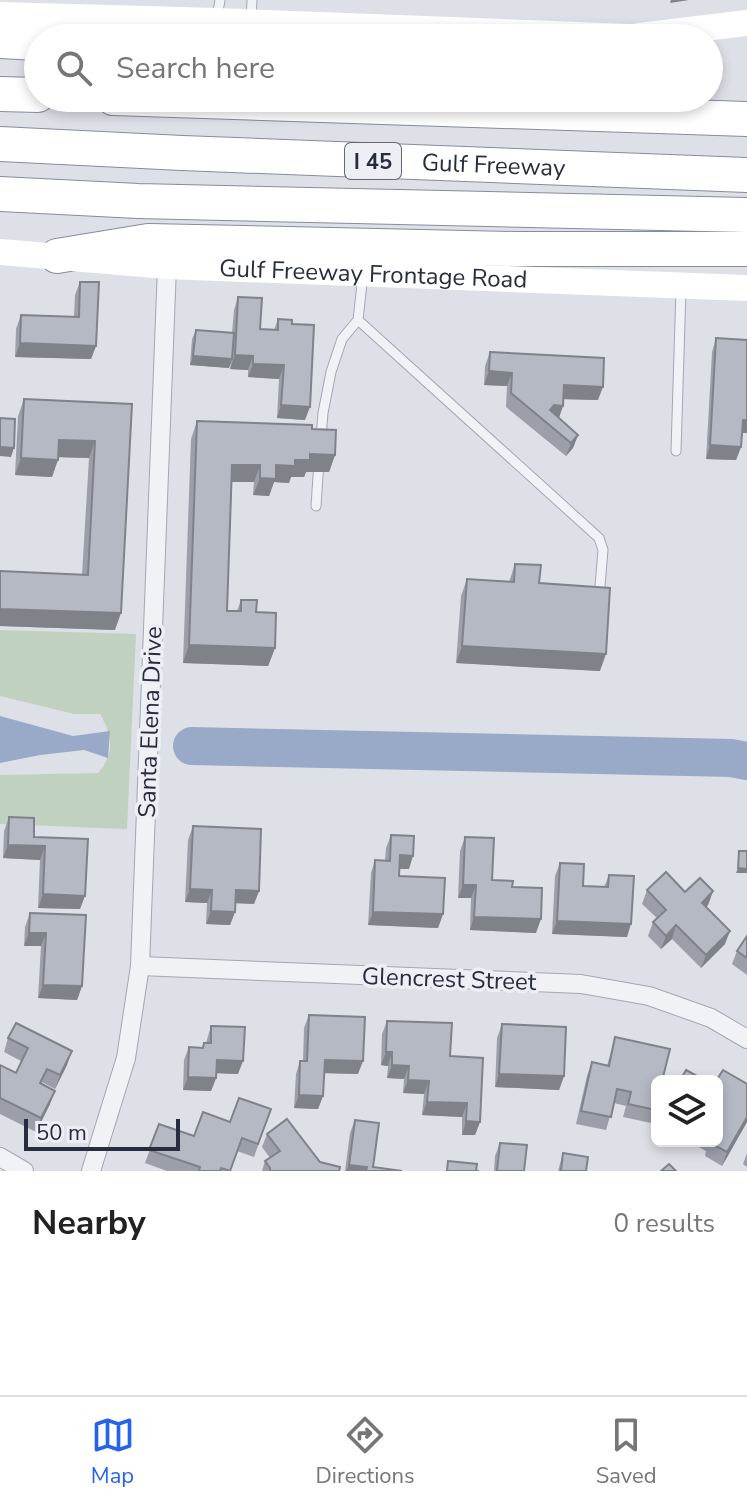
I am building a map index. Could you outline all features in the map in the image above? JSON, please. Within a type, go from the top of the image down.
[{"type":"highway","points":[[0,41],[24,42]]},
{"type":"highway","points":[[0,94],[24,95]]},
{"type":"highway","points":[[723,95],[747,96]]},
{"type":"highway","name":"I 45","points":[[536,112],[747,119]]},
{"type":"highway","name":"Gulf Freeway","points":[[0,144],[747,175]]},
{"type":"highway","name":"Gulf Freeway","points":[[0,194],[138,201],[747,215]]},
{"type":"highway","points":[[57,256],[148,241],[514,249],[747,249]]},
{"type":"main road","points":[[0,15],[218,10],[439,24]]},
{"type":"main road","points":[[723,26],[747,23]]},
{"type":"main road","points":[[723,40],[747,41]]},
{"type":"main road","name":"Gulf Freeway Frontage Road","points":[[0,252],[167,266],[747,288]]},
{"type":"street","name":"Santa Elena Drive","points":[[91,1171],[126,1058],[140,966],[167,266]]},
{"type":"street","name":"Glencrest Street","points":[[140,966],[581,984],[649,996],[711,1018],[747,1039]]},
{"type":"street","points":[[0,1157],[24,1171]]},
{"type":"lane","points":[[316,506],[323,413],[331,372],[342,339],[358,320],[363,275]]},
{"type":"lane","points":[[676,451],[681,286]]},
{"type":"lane","points":[[358,320],[599,538],[603,550],[600,586]]},
{"type":"green space","points":[[0,630],[136,634],[127,829],[0,824],[0,775],[98,773],[108,758],[110,744],[100,714],[74,714],[0,696]]},
{"type":"water","points":[[0,716],[73,736],[110,731],[108,758],[84,750],[0,763]]},
{"type":"building","points":[[80,282],[99,282],[96,346],[20,343],[21,315],[79,317]]},
{"type":"building","points":[[238,297],[262,298],[260,329],[278,330],[278,319],[292,320],[292,324],[314,325],[310,407],[281,405],[284,365],[253,364],[253,356],[235,355]]},
{"type":"building","points":[[196,330],[234,333],[232,359],[193,356]]},
{"type":"building","points":[[716,338],[747,340],[747,420],[743,420],[741,447],[710,445]]},
{"type":"building","points":[[490,352],[604,358],[603,387],[564,385],[563,406],[554,405],[550,410],[578,435],[571,443],[511,393],[512,373],[489,371]]},
{"type":"building","points":[[24,399],[132,404],[121,613],[0,609],[0,571],[88,575],[95,441],[59,440],[58,460],[21,458]]},
{"type":"building","points":[[0,418],[15,419],[14,448],[0,447]]},
{"type":"building","points":[[197,421],[312,425],[312,429],[336,430],[335,455],[310,454],[310,460],[295,460],[295,466],[276,465],[276,479],[260,478],[260,465],[232,465],[227,611],[241,611],[241,600],[257,600],[256,612],[276,613],[275,648],[189,645]]},
{"type":"building","points":[[515,564],[541,565],[539,583],[610,588],[606,654],[462,646],[467,579],[514,582]]},
{"type":"building","points":[[9,817],[34,818],[34,837],[88,839],[85,896],[43,894],[45,846],[8,845]]},
{"type":"building","points":[[193,826],[261,829],[259,891],[236,890],[235,912],[211,911],[212,890],[190,889]]},
{"type":"building","points":[[391,835],[414,836],[413,856],[400,855],[399,876],[445,878],[443,914],[373,912],[375,860],[390,861]]},
{"type":"building","points":[[465,837],[494,838],[492,880],[513,881],[512,887],[542,888],[541,919],[474,917],[476,885],[463,885]]},
{"type":"building","points":[[739,851],[747,851],[747,869],[738,868]]},
{"type":"building","points":[[560,863],[584,864],[583,886],[608,887],[609,875],[634,876],[631,924],[557,921]]},
{"type":"building","points":[[666,872],[685,892],[700,878],[713,891],[702,903],[730,931],[706,955],[676,925],[666,936],[653,922],[666,910],[647,890]]},
{"type":"building","points":[[30,913],[86,915],[82,986],[43,985],[46,933],[29,933]]},
{"type":"building","points":[[747,936],[747,958],[737,951]]},
{"type":"building","points":[[309,1015],[365,1017],[363,1061],[325,1060],[323,1096],[299,1095],[300,1061],[307,1061]]},
{"type":"building","points":[[387,1021],[452,1023],[450,1056],[483,1058],[480,1122],[466,1121],[467,1103],[427,1102],[429,1081],[408,1080],[409,1066],[392,1065],[392,1052],[386,1052]]},
{"type":"building","points":[[16,1023],[72,1051],[60,1075],[47,1069],[40,1083],[55,1091],[41,1118],[0,1098],[0,1065],[16,1073],[28,1048],[8,1038]]},
{"type":"building","points":[[502,1024],[566,1027],[564,1076],[499,1074]]},
{"type":"building","points":[[211,1026],[245,1027],[243,1061],[217,1060],[216,1078],[188,1077],[189,1047],[203,1048],[204,1043],[211,1043]]},
{"type":"building","points":[[615,1037],[670,1049],[664,1075],[651,1075],[651,1109],[628,1104],[631,1092],[617,1089],[611,1117],[581,1111],[592,1062],[609,1066]]},
{"type":"building","points":[[723,1070],[747,1084],[747,1117],[727,1152],[718,1147],[723,1147],[723,1075],[720,1075]]},
{"type":"building","points":[[239,1098],[271,1109],[258,1144],[242,1138],[230,1171],[221,1168],[220,1171],[199,1171],[200,1167],[149,1150],[159,1124],[194,1136],[203,1112],[230,1122]]},
{"type":"building","points":[[287,1119],[320,1162],[340,1167],[339,1171],[270,1171],[265,1161],[280,1151],[267,1134]]},
{"type":"building","points":[[355,1120],[379,1123],[373,1167],[402,1171],[366,1171],[367,1167],[349,1165]]},
{"type":"building","points":[[500,1143],[527,1145],[524,1171],[497,1171]]},
{"type":"building","points":[[563,1153],[588,1157],[586,1171],[561,1171]]},
{"type":"building","points":[[448,1161],[477,1164],[476,1171],[447,1171]]},
{"type":"building","points":[[669,1164],[676,1171],[661,1171]]},
{"type":"waterway","points":[[192,746],[731,758],[747,761]]}]
